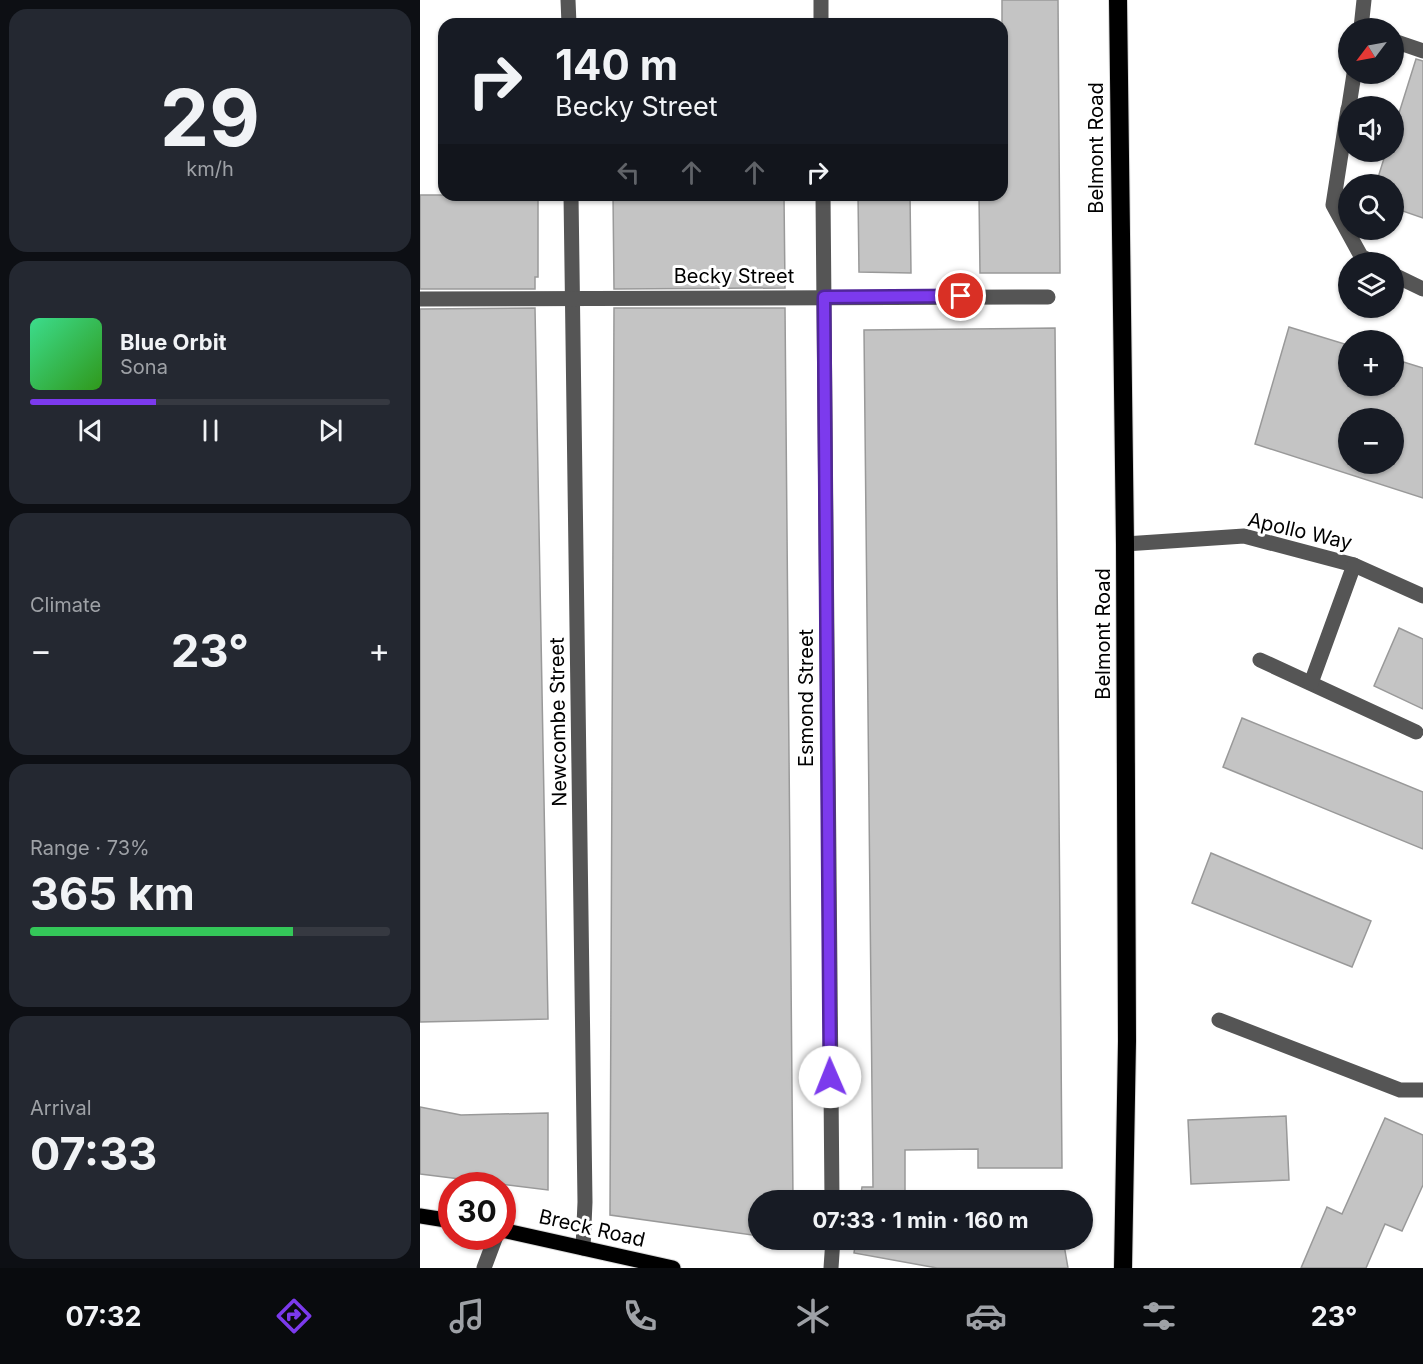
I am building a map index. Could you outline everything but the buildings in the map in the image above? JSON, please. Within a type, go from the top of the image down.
[{"type":"highway","name":"Belmont Road","points":[[1118,0],[1125,544],[1127,1041],[1123,1268]]},
{"type":"main road","points":[[420,1216],[438,1219]]},
{"type":"main road","name":"Breck Road","points":[[516,1233],[673,1268]]},
{"type":"street","points":[[568,0],[569,18]]},
{"type":"street","points":[[821,0],[822,18]]},
{"type":"street","points":[[1362,18],[1364,0]]},
{"type":"street","points":[[1404,44],[1423,51]]},
{"type":"street","points":[[1340,162],[1333,206],[1359,252]]},
{"type":"street","name":"Newcombe Street","points":[[571,201],[585,1179],[584,1248]]},
{"type":"street","name":"Esmond Street","points":[[823,201],[832,1190]]},
{"type":"street","points":[[1404,280],[1423,289]]},
{"type":"street","name":"Becky Street","points":[[420,299],[1048,297]]},
{"type":"street","name":"Apollo Way","points":[[1125,544],[1244,536],[1354,565],[1423,596]]},
{"type":"street","points":[[1311,683],[1354,565]]},
{"type":"street","points":[[1260,660],[1416,732]]},
{"type":"street","points":[[1219,1020],[1400,1090],[1423,1090]]},
{"type":"street","points":[[484,1268],[491,1250]]},
{"type":"street","points":[[831,1268],[832,1250]]},
{"type":"route","points":[[830,1077],[824,297],[961,296]]}]
